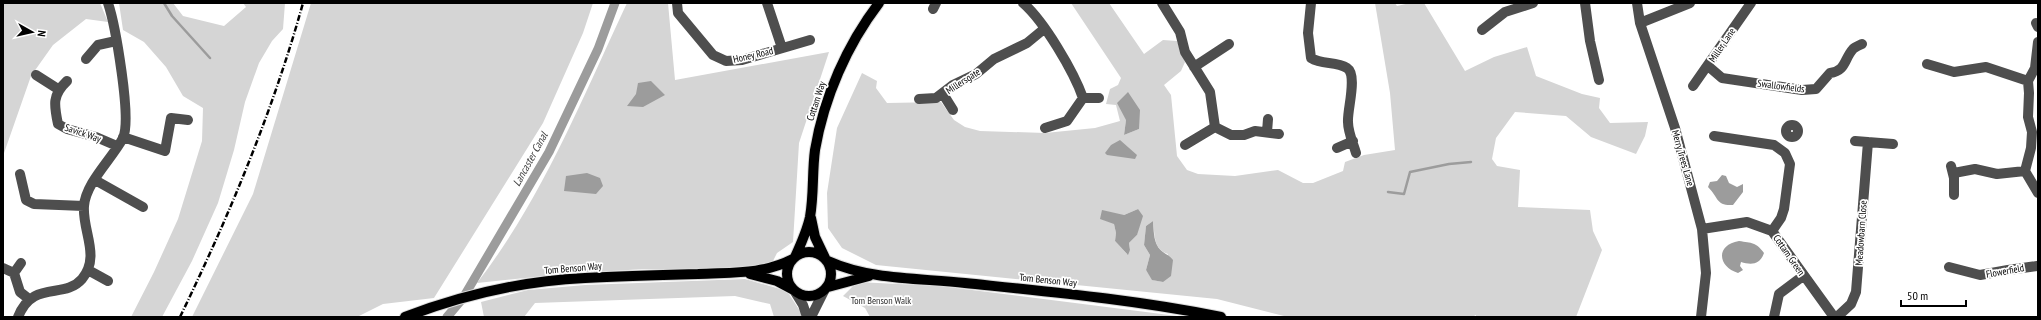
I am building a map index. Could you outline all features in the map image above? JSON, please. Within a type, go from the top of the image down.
[{"type":"main road","name":"Cottam Way","points":[[794,258],[804,237],[810,216],[815,149],[827,102],[845,58],[876,4]]},
{"type":"main road","name":"Cottam Way","points":[[810,216],[815,237],[826,259]]},
{"type":"main road","points":[[807,252],[819,254],[826,259],[832,274],[826,289],[813,296],[801,295],[794,290],[787,277],[789,264],[794,258],[807,252]]},
{"type":"main road","name":"Tom Benson Way","points":[[405,317],[482,292],[551,281],[583,278],[748,273],[771,268],[794,258]]},
{"type":"main road","name":"Tom Benson Way","points":[[826,259],[871,275],[939,280],[1117,300],[1221,317]]},
{"type":"main road","name":"Tom Benson Way","points":[[748,273],[777,281],[794,290]]},
{"type":"main road","name":"Tom Benson Way","points":[[826,289],[871,275]]},
{"type":"street","points":[[18,317],[22,306],[29,299],[45,291],[68,287],[81,280],[88,270],[91,254],[84,206],[87,192],[123,137],[126,124],[126,107],[116,41],[108,3]]},
{"type":"street","name":"Honey Road","points":[[677,3],[678,13],[713,55],[726,61],[742,60],[810,40]]},
{"type":"street","points":[[767,3],[782,48]]},
{"type":"street","points":[[1023,3],[1044,29],[1069,68],[1082,98]]},
{"type":"street","points":[[1162,3],[1180,32],[1185,52],[1210,92],[1215,127]]},
{"type":"street","points":[[1312,3],[1308,33],[1311,58],[1318,62],[1343,66],[1349,69],[1352,78],[1348,124],[1356,153]]},
{"type":"street","points":[[1482,30],[1505,12],[1533,3]]},
{"type":"street","points":[[1585,3],[1590,41],[1599,80]]},
{"type":"street","name":"Merry Trees Lane","points":[[1637,3],[1640,23],[1675,128],[1702,229],[1706,273],[1701,317]]},
{"type":"street","points":[[1640,23],[1690,3]]},
{"type":"street","name":"Miller Lane","points":[[1693,86],[1751,3]]},
{"type":"street","name":"Millersgate","points":[[919,99],[936,98],[953,85],[976,74],[994,59],[1028,43],[1044,29]]},
{"type":"street","points":[[86,59],[98,45],[116,41]]},
{"type":"street","points":[[2038,42],[2035,68],[2028,80],[2030,94],[2028,117],[2032,132],[2031,148],[2025,171],[2038,193]]},
{"type":"street","points":[[1194,67],[1229,44]]},
{"type":"street","name":"Swallowfields","points":[[1708,66],[1722,78],[1802,90],[1816,89],[1830,73],[1837,72],[1843,68],[1854,49],[1862,44]]},
{"type":"street","points":[[1927,64],[1954,72],[1986,67],[2028,80]]},
{"type":"street","points":[[36,75],[58,90],[67,81]]},
{"type":"street","name":"Savick Way","points":[[58,90],[54,106],[58,124],[67,129],[96,137],[117,146]]},
{"type":"street","points":[[943,94],[953,110]]},
{"type":"street","points":[[1082,98],[1099,98]]},
{"type":"street","points":[[1045,128],[1067,121],[1082,98]]},
{"type":"street","points":[[123,137],[165,151],[171,118],[188,120]]},
{"type":"street","points":[[1267,132],[1268,119]]},
{"type":"street","points":[[1215,127],[1231,135],[1244,135],[1255,131],[1279,134]]},
{"type":"street","points":[[1185,145],[1215,127]]},
{"type":"street","points":[[1779,147],[1788,135]]},
{"type":"street","points":[[1714,136],[1779,147],[1785,153],[1790,164],[1784,209],[1781,218],[1772,231]]},
{"type":"street","points":[[1855,140],[1893,144]]},
{"type":"street","points":[[1337,148],[1353,141]]},
{"type":"street","name":"Meadowbarn Close","points":[[1838,317],[1851,304],[1856,292],[1868,142]]},
{"type":"street","points":[[1954,195],[1952,170],[1975,169],[1997,174],[2025,171]]},
{"type":"street","points":[[20,174],[26,200],[34,204],[84,206]]},
{"type":"street","points":[[95,180],[143,207]]},
{"type":"street","name":"Cottam Green","points":[[1702,229],[1747,222],[1772,231],[1834,317]]},
{"type":"street","points":[[14,273],[20,263]]},
{"type":"street","name":"Flowerfield","points":[[1949,267],[1980,275],[2038,266]]},
{"type":"street","points":[[3,268],[14,273],[20,292],[29,299]]},
{"type":"street","points":[[88,270],[108,281]]},
{"type":"street","points":[[1774,317],[1779,294],[1803,276]]},
{"type":"street","points":[[811,317],[826,289]]},
{"type":"street","points":[[794,290],[803,305],[806,317]]},
{"type":"green space","points":[[3,3],[100,3],[108,22],[86,19],[53,45],[31,76],[3,156]]},
{"type":"green space","points":[[119,3],[173,3],[183,16],[224,26],[246,7],[243,3],[285,3],[283,29],[272,41],[259,63],[245,102],[234,150],[218,203],[192,261],[162,317],[131,317],[154,272],[178,219],[202,141],[203,108],[183,96],[166,67],[144,42],[123,30]]},
{"type":"green space","points":[[311,3],[593,3],[583,33],[543,123],[434,298],[383,304],[357,317],[192,317],[253,194]]},
{"type":"green space","points":[[627,3],[668,3],[675,80],[829,52],[799,143],[793,242],[777,253],[769,269],[644,269],[564,274],[477,283],[522,217],[560,148]]},
{"type":"green space","points":[[1071,3],[1109,3],[1144,54],[1163,40],[1177,41],[1185,62],[1181,71],[1164,85],[1171,95],[1177,156],[1187,170],[1198,174],[1235,176],[1278,170],[1303,183],[1313,183],[1343,171],[1345,162],[1364,155],[1395,150],[1390,93],[1375,3],[1395,3],[1397,6],[1410,3],[1424,3],[1465,71],[1494,57],[1527,47],[1536,76],[1582,94],[1600,98],[1599,108],[1610,123],[1648,122],[1645,136],[1636,154],[1591,137],[1566,116],[1515,112],[1496,138],[1492,159],[1497,166],[1520,170],[1518,207],[1590,210],[1593,231],[1602,250],[1576,317],[1476,317],[1476,315],[1472,317],[1288,317],[1217,299],[876,265],[842,248],[828,228],[827,193],[837,128],[862,73],[877,81],[876,88],[887,103],[941,102],[954,120],[965,127],[980,131],[1045,133],[1095,128],[1120,121],[1116,105],[1106,104],[1110,89],[1118,85],[1121,78]],"holes":[[[1126,120],[1139,129],[1124,135]],[[1138,209],[1137,235],[1129,243],[1130,250],[1127,254],[1115,241],[1116,233],[1114,224],[1124,215]],[[1153,221],[1157,245],[1163,252],[1168,254],[1163,282],[1153,280],[1146,270],[1150,255],[1144,245],[1146,226]]]},
{"type":"green space","points":[[745,279],[787,291],[804,317],[774,317],[770,304],[735,296],[535,303],[524,317],[484,317],[481,302],[528,290],[585,285]]},
{"type":"green space","name":"Tom Benson Walk","points":[[857,282],[940,286],[1185,317],[870,317],[865,308],[843,296]]},
{"type":"shaded area","points":[[651,81],[665,95],[643,107],[627,106],[636,94],[638,83]]},
{"type":"shaded area","points":[[1128,92],[1140,110],[1139,129],[1124,135],[1126,120],[1117,103]]},
{"type":"shaded area","points":[[1120,140],[1137,155],[1135,159],[1107,155],[1105,153],[1111,145]]},
{"type":"shaded area","points":[[587,173],[600,178],[603,186],[596,194],[564,191],[566,176]]},
{"type":"shaded area","points":[[1722,175],[1726,176],[1729,183],[1737,187],[1743,184],[1743,192],[1733,205],[1721,203],[1708,187],[1710,182],[1717,181]]},
{"type":"shaded area","points":[[1138,209],[1143,216],[1137,235],[1129,243],[1130,250],[1128,255],[1115,241],[1116,233],[1114,224],[1100,219],[1102,210],[1124,215]]},
{"type":"shaded area","points":[[1153,221],[1157,246],[1173,260],[1171,276],[1163,282],[1152,280],[1146,270],[1150,255],[1144,245],[1146,226]]},
{"type":"shaded area","points":[[1739,241],[1753,244],[1759,247],[1764,253],[1758,262],[1748,264],[1741,262],[1740,266],[1743,270],[1738,273],[1726,266],[1722,256],[1726,247],[1731,243]]},
{"type":"waterway","points":[[164,3],[172,16],[210,58]]},
{"type":"waterway","name":"Lancaster Canal","points":[[447,317],[463,298],[549,152],[598,49],[615,3]]},
{"type":"waterway","points":[[1388,192],[1404,194],[1410,172],[1449,164],[1471,162]]},
{"type":"railway","points":[[180,317],[216,241],[249,163],[278,83],[303,3]]}]
